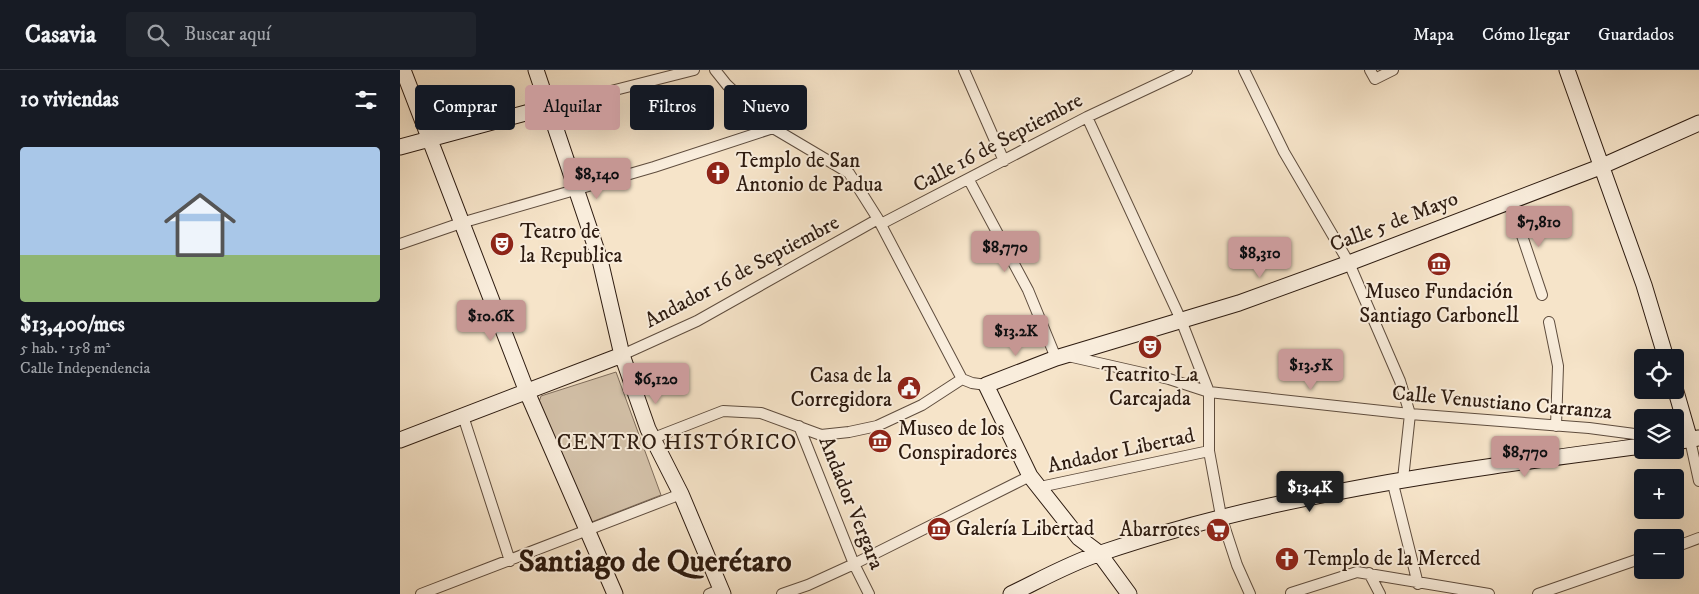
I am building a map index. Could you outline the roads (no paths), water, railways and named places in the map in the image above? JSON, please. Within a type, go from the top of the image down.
[{"type":"street","points":[[403,70],[527,392],[615,594]]},
{"type":"street","points":[[536,70],[541,85]]},
{"type":"street","points":[[620,89],[694,70]]},
{"type":"street","points":[[715,70],[727,85]]},
{"type":"street","points":[[964,70],[1004,161]]},
{"type":"street","name":"Calle 16 de Septiembre","points":[[880,222],[969,180],[1088,117],[1187,70]]},
{"type":"street","points":[[1244,70],[1284,152],[1349,263],[1400,381],[1410,414],[1398,480],[1418,584]]},
{"type":"street","points":[[1370,70],[1375,79],[1393,70]]},
{"type":"street","points":[[1567,70],[1600,167],[1644,285],[1663,349]]},
{"type":"street","points":[[400,147],[525,113]]},
{"type":"street","points":[[1088,117],[1180,320],[1209,392],[1209,451],[1221,516],[1236,565],[1250,594]]},
{"type":"street","name":"Calle 5 de Mayo","points":[[986,385],[1061,357],[1239,303],[1349,263],[1600,167],[1699,123]]},
{"type":"street","points":[[556,130],[578,189],[600,260],[622,355],[652,439],[681,494],[717,592]]},
{"type":"street","points":[[400,244],[461,223],[654,167],[767,130]]},
{"type":"street","points":[[776,130],[849,173],[880,222],[962,379],[986,385],[1035,481],[1079,538],[1099,554],[1129,594]]},
{"type":"street","points":[[969,180],[1028,290],[1061,357]]},
{"type":"street","points":[[1510,200],[1542,294]]},
{"type":"street","name":"Andador 16 de Septiembre","points":[[622,355],[697,322],[880,222]]},
{"type":"street","points":[[1548,322],[1558,366],[1556,426]]},
{"type":"street","points":[[400,440],[622,355]]},
{"type":"street","name":"Calle Venustiano Carranza","points":[[1061,357],[1168,378],[1209,392],[1410,414],[1634,433]]},
{"type":"street","points":[[804,438],[877,426],[922,405],[962,379]]},
{"type":"street","points":[[1677,399],[1685,440],[1699,481]]},
{"type":"street","points":[[652,439],[723,411],[760,413],[821,435]]},
{"type":"street","points":[[463,416],[510,561]]},
{"type":"street","name":"Andador Vergara","points":[[799,426],[854,564],[869,594]]},
{"type":"street","points":[[1011,594],[1099,554],[1221,516],[1398,480],[1634,447]]},
{"type":"street","name":"Andador Libertad","points":[[782,594],[854,564],[1035,481],[1209,451]]},
{"type":"street","points":[[422,594],[681,494]]},
{"type":"street","points":[[1684,543],[1699,538]]},
{"type":"street","points":[[1538,594],[1556,592],[1634,561]]},
{"type":"street","points":[[1289,594],[1357,572],[1370,573],[1418,584],[1489,594]]},
{"type":"street","points":[[1370,573],[1380,594]]},
{"type":"place","name":"Templo de San Antonio de Padua","points":[[718,173]]},
{"type":"place","name":"Teatro de la Republica","points":[[502,244]]},
{"type":"place","name":"Museo Fundación Santiago Carbonell","points":[[1439,264]]},
{"type":"place","name":"Teatrito La Carcajada","points":[[1150,347]]},
{"type":"place","name":"Casa de la Corregidora","points":[[909,388]]},
{"type":"place","name":"Museo de los Conspiradores","points":[[880,441]]},
{"type":"place","name":"Galería Libertad","points":[[939,529]]},
{"type":"place","name":"Abarrotes","points":[[1218,530]]},
{"type":"place","name":"Templo de la Merced","points":[[1287,559]]},
{"type":"district","name":"CENTRO HISTÓRICO","points":[[677,442]]},
{"type":"district","name":"Santiago de Querétaro","points":[[655,562]]}]
